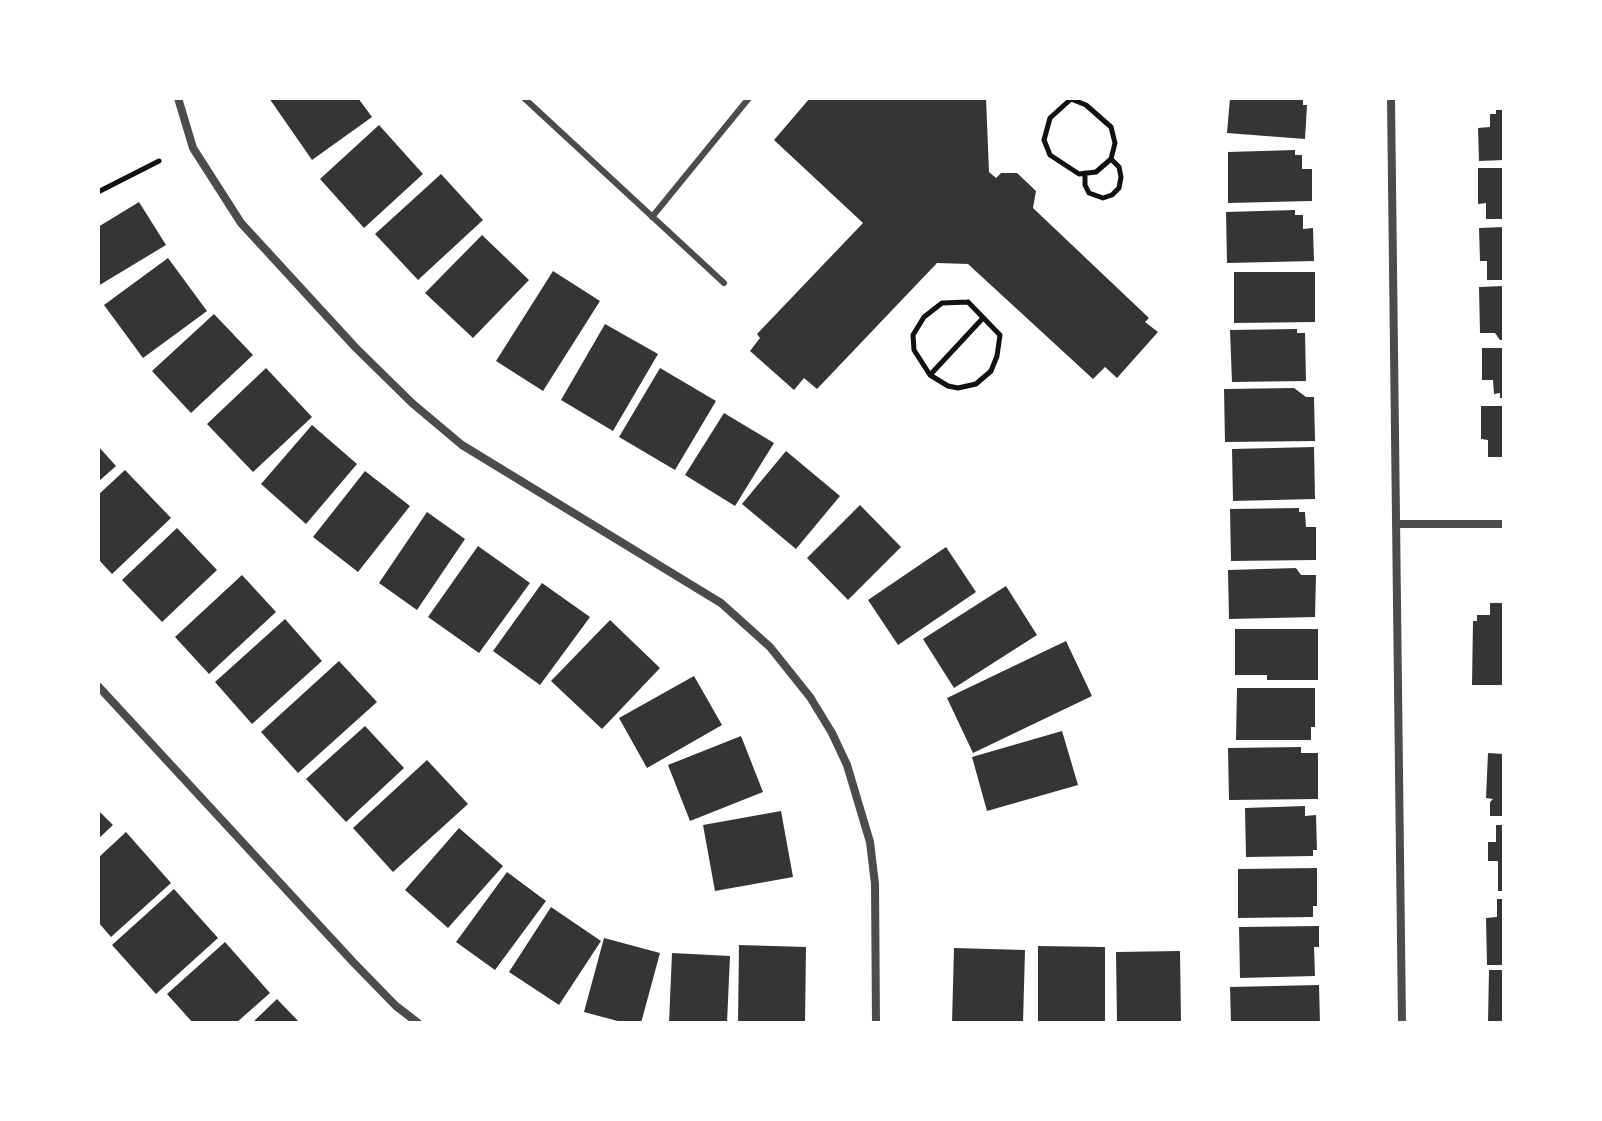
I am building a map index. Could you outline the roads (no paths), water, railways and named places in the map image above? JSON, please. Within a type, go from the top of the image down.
[{"type":"street","points":[[178,98],[193,148],[248,232],[412,403],[462,445],[721,603],[770,647],[810,697],[847,765],[870,842],[875,884],[876,1023]]},
{"type":"street","points":[[1391,98],[1402,1023]]},
{"type":"street","points":[[1398,524],[1504,524]]},
{"type":"street","points":[[98,686],[354,963],[396,1006],[418,1023]]},
{"type":"lane","points":[[524,98],[724,283]]},
{"type":"lane","points":[[652,217],[749,98]]}]
